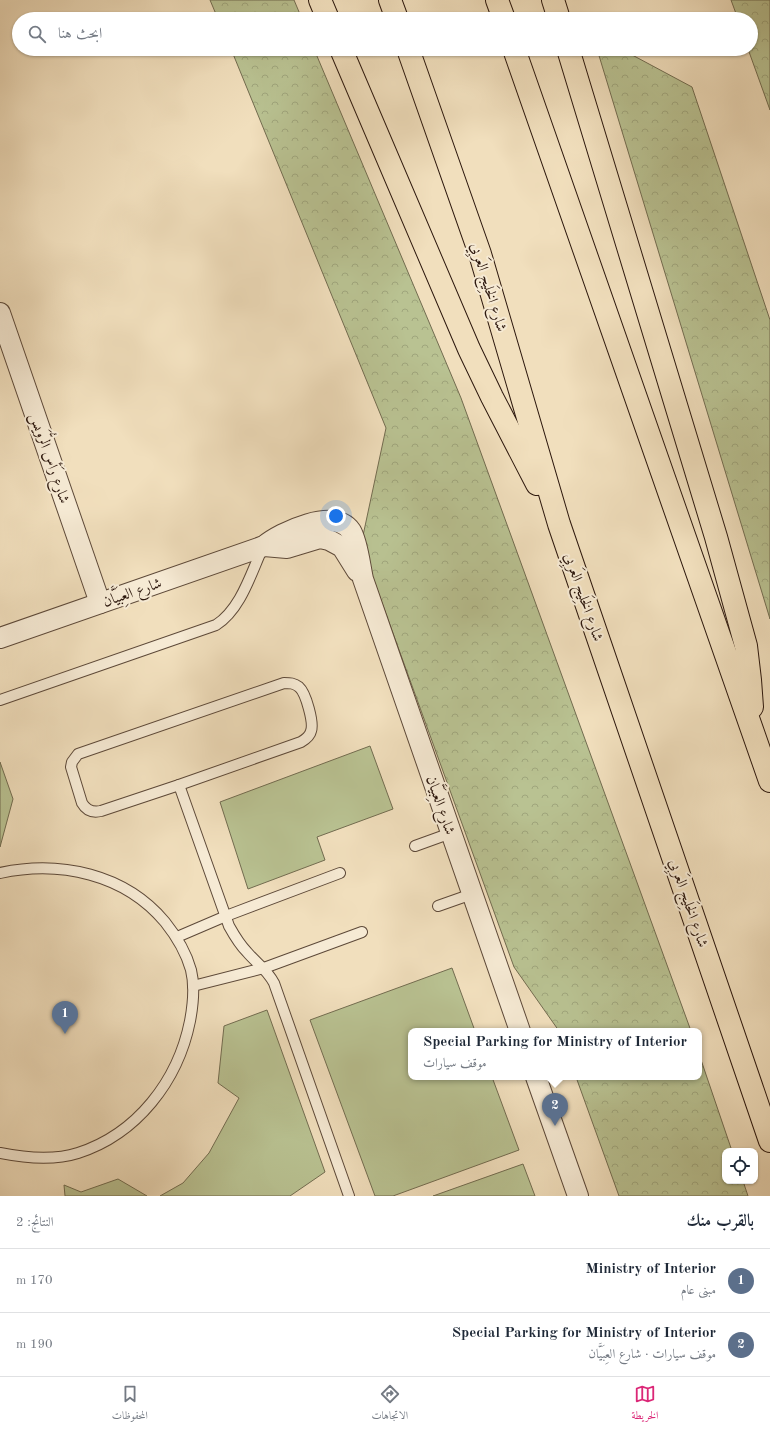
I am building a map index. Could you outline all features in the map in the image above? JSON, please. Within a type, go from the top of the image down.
[{"type":"highway","points":[[320,0],[325,12]]},
{"type":"highway","points":[[390,0],[394,12]]},
{"type":"highway","points":[[497,0],[501,12]]},
{"type":"highway","points":[[553,0],[557,12]]},
{"type":"highway","points":[[344,56],[469,349],[495,404],[559,524]]},
{"type":"highway","name":"شارع الخَلِيج العَربِي","points":[[410,56],[480,254],[559,524],[770,1141]]},
{"type":"highway","points":[[516,56],[770,781]]},
{"type":"highway","points":[[570,56],[716,537],[738,616],[746,646],[754,734]]},
{"type":"street","name":"شارع رَأس الرُّوَيس","points":[[0,313],[100,603]]},
{"type":"street","name":"شارع العِبَيَّان","points":[[0,638],[264,546],[287,548],[320,538],[329,540],[342,548],[363,580],[519,1028]]},
{"type":"street","points":[[537,1080],[578,1196]]},
{"type":"lane","points":[[0,700],[216,626],[236,607],[264,546]]},
{"type":"lane","points":[[284,683],[292,683],[298,686],[303,692],[312,722],[312,730],[308,738],[301,742],[179,785],[101,811],[92,812],[84,807],[82,803],[72,772],[72,762],[78,754],[82,752],[284,683]]},
{"type":"lane","points":[[179,785],[234,935],[239,944],[264,968],[274,983],[349,1196]]},
{"type":"lane","points":[[415,846],[451,833]]},
{"type":"lane","points":[[0,873],[17,869],[66,869],[92,874],[116,884],[139,897],[159,915],[178,937],[191,970],[193,986],[191,1011],[186,1039],[176,1064],[163,1088],[146,1110],[125,1128],[102,1142],[77,1153],[51,1158],[24,1158],[0,1153]]},
{"type":"lane","points":[[178,937],[226,916],[340,873]]},
{"type":"lane","points":[[438,906],[472,894]]},
{"type":"lane","points":[[193,986],[264,968],[362,932]]},
{"type":"green space","points":[[210,0],[294,0],[299,12],[215,12]]},
{"type":"green space","points":[[731,0],[770,0],[770,110],[751,56],[758,56],[758,12],[735,12]]},
{"type":"green space","points":[[234,56],[317,56],[461,398],[690,1028],[557,1028],[514,967],[361,545],[386,428]]},
{"type":"green space","points":[[599,56],[634,56],[692,87],[770,320],[770,619]]},
{"type":"green space","points":[[370,746],[393,809],[317,837],[325,860],[248,889],[220,802]]},
{"type":"green space","points":[[0,762],[13,799],[0,847]]},
{"type":"green space","points":[[452,968],[474,1028],[408,1028],[408,1080],[493,1080],[519,1150],[393,1196],[375,1196],[310,1020]]},
{"type":"green space","points":[[267,1010],[325,1172],[290,1196],[160,1196],[183,1183],[209,1153],[239,1098],[218,1083],[224,1026]]},
{"type":"green space","points":[[702,1063],[731,1148],[722,1148],[722,1184],[744,1184],[748,1196],[619,1196],[577,1080],[702,1080]]},
{"type":"green space","points":[[523,1164],[535,1196],[433,1196]]},
{"type":"green space","points":[[118,1179],[147,1196],[65,1196],[64,1185],[81,1192]]},
{"type":"place","name":"Ministry of Interior","points":[[65,1034]]},
{"type":"place","name":"Special Parking for Ministry of Interior","points":[[555,1126]]}]
